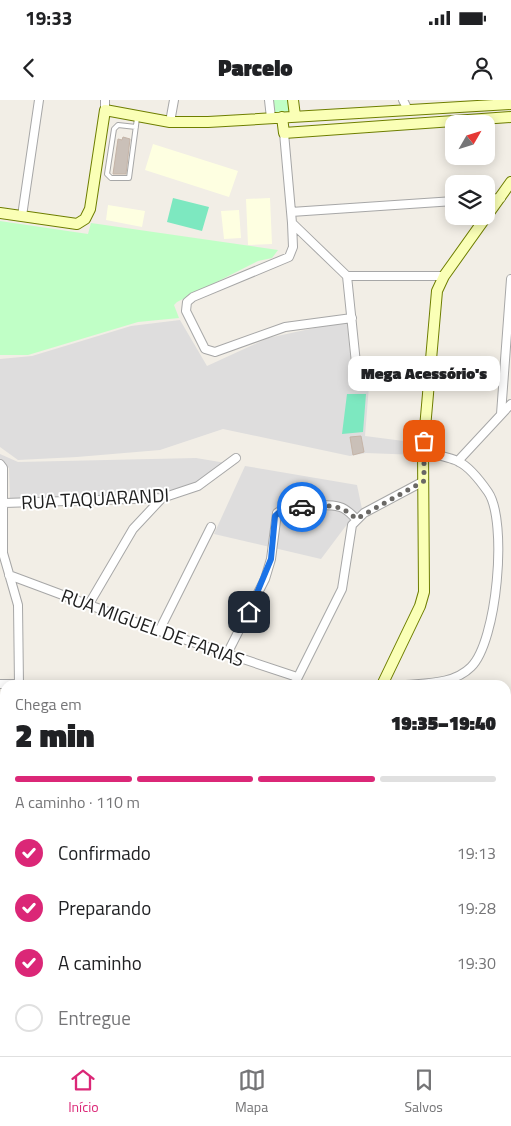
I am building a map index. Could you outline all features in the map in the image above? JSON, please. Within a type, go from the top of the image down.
[{"type":"street","points":[[22,216],[39,100]]},
{"type":"street","points":[[170,122],[174,100]]},
{"type":"street","points":[[270,100],[284,133],[293,247],[289,257],[193,297],[187,302],[186,311],[204,348],[215,352],[285,327],[352,318]]},
{"type":"street","points":[[293,100],[295,116]]},
{"type":"street","points":[[403,100],[408,110]]},
{"type":"street","points":[[0,213],[77,224],[83,222],[90,209],[105,105],[137,116],[170,122],[208,122],[504,103],[507,117],[284,133]]},
{"type":"street","points":[[384,680],[420,606],[424,592],[423,451],[434,304],[437,291],[444,276],[511,182]]},
{"type":"street","points":[[495,198],[501,198]]},
{"type":"street","points":[[291,212],[445,202]]},
{"type":"street","points":[[292,223],[347,276],[358,373]]},
{"type":"street","points":[[347,276],[444,276]]},
{"type":"street","points":[[501,414],[511,279]]},
{"type":"street","points":[[378,373],[429,370]]},
{"type":"street","points":[[458,461],[511,404]]},
{"type":"street","points":[[423,451],[458,461],[479,481],[494,505],[497,576],[490,627],[480,654],[471,667],[464,673],[444,680]]},
{"type":"street","name":"RUA TAQUARANDI","points":[[4,503],[162,498],[198,486],[236,458]]},
{"type":"street","points":[[1,466],[4,503],[3,553],[18,605],[19,680]]},
{"type":"street","points":[[354,522],[424,481]]},
{"type":"street","points":[[89,604],[133,530],[162,498]]},
{"type":"street","points":[[228,654],[265,579],[271,559],[277,512],[284,508],[337,506],[348,511],[354,522],[342,589],[331,616],[296,680]]},
{"type":"street","points":[[159,631],[212,527]]},
{"type":"street","name":"RUA MIGUEL DE FARIAS","points":[[8,575],[159,631],[298,677]]},
{"type":"lane","points":[[136,127],[118,125],[114,129],[107,174],[111,178],[129,178],[136,127],[137,116]]},
{"type":"shaded area","points":[[153,144],[238,171],[229,197],[145,170]]},
{"type":"shaded area","points":[[270,198],[272,244],[248,245],[246,199]]},
{"type":"shaded area","points":[[108,205],[145,211],[142,227],[106,220]]},
{"type":"shaded area","points":[[239,210],[241,238],[224,239],[221,211]]},
{"type":"shaded area","points":[[180,320],[207,366],[268,338],[333,324],[347,323],[353,382],[369,386],[365,436],[419,443],[418,455],[366,453],[350,456],[223,429],[160,450],[77,457],[18,460],[0,447],[0,359],[32,356],[131,326]]},
{"type":"shaded area","points":[[0,454],[18,462],[196,458],[226,463],[196,485],[168,493],[10,501],[9,468],[0,461]]},
{"type":"shaded area","points":[[245,466],[357,485],[362,509],[345,527],[321,559],[214,534]]},
{"type":"green space","points":[[271,100],[291,100],[292,113],[272,115]]},
{"type":"green space","points":[[173,198],[209,207],[202,231],[167,222]]},
{"type":"green space","points":[[0,221],[88,234],[91,223],[278,250],[272,258],[258,261],[177,302],[174,305],[179,318],[138,322],[28,355],[0,355]]},
{"type":"green space","points":[[347,394],[366,394],[363,432],[342,434]]},
{"type":"building","points":[[123,137],[130,139],[126,174],[113,174],[118,139],[122,140]]},
{"type":"building","points":[[361,436],[364,452],[353,455],[350,437]]},
{"type":"way so far","points":[[302,507],[337,506],[348,511],[356,519],[424,481],[424,441]]},
{"type":"place","name":"Mega Acessório's","points":[[424,441]]},
{"type":"route","points":[[249,612],[265,579],[271,559],[277,512],[284,508],[302,507]]}]
